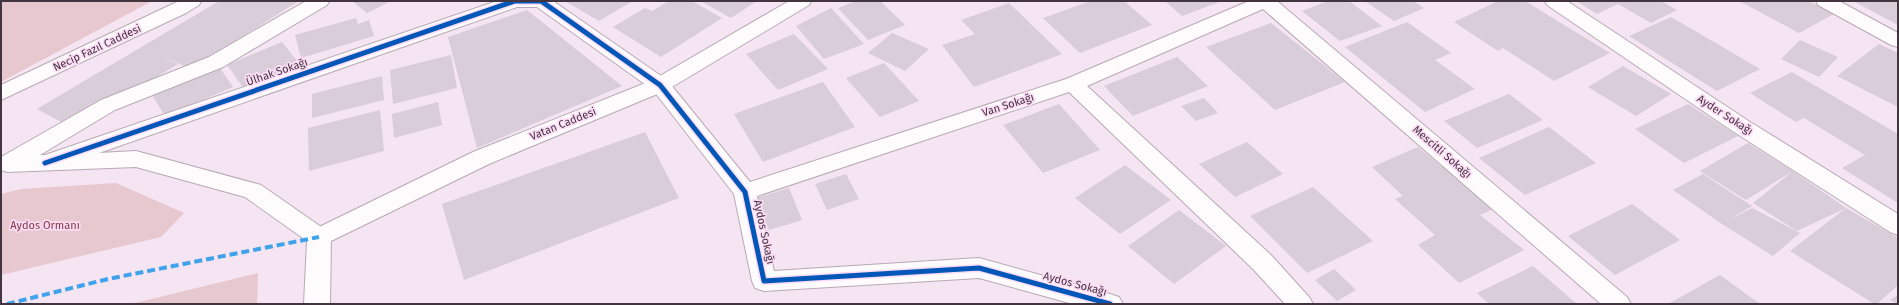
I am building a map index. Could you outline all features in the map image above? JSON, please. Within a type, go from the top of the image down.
[{"type":"street","name":"Necip Fazıl Caddesi","points":[[1,93],[179,9],[192,1]]},
{"type":"street","points":[[4,165],[108,105],[216,62],[320,1]]},
{"type":"street","name":"Aydos Sokağı","points":[[515,1],[541,1],[660,85],[745,192],[764,281],[979,268],[1110,304]]},
{"type":"street","name":"Ülhak Sokağı","points":[[45,163],[515,1]]},
{"type":"street","name":"Vatan Caddesi","points":[[319,237],[481,158],[660,85],[802,1]]},
{"type":"street","name":"Van Sokağı","points":[[745,192],[1072,84],[1266,1]]},
{"type":"street","name":"Mescitli Sokağı","points":[[1266,1],[1618,304]]},
{"type":"street","name":"Ayder Sokağı","points":[[1554,1],[1739,125],[1898,226]]},
{"type":"street","points":[[1825,1],[1898,41]]},
{"type":"street","points":[[1072,84],[1262,262],[1300,304]]},
{"type":"street","points":[[4,165],[136,159],[253,191],[319,237],[317,304]]},
{"type":"green space","points":[[1,1],[152,1],[1,82]]},
{"type":"green space","name":"Aydos Ormanı","points":[[116,183],[184,213],[161,237],[1,275],[1,194],[21,189]]},
{"type":"green space","points":[[258,273],[257,304],[131,304]]},
{"type":"building","points":[[219,1],[299,1],[191,69],[162,56],[178,64],[128,94],[122,91],[67,125],[37,109]]},
{"type":"building","points":[[352,1],[391,1],[367,13]]},
{"type":"building","points":[[565,1],[629,1],[631,2],[599,21]]},
{"type":"building","points":[[669,1],[692,1],[722,18],[661,57],[613,27],[645,8],[652,11]]},
{"type":"building","points":[[700,1],[757,1],[731,18]]},
{"type":"building","points":[[856,1],[880,1],[905,25],[868,40],[838,8]]},
{"type":"building","points":[[1091,1],[1124,1],[1152,25],[1080,53],[1043,18]]},
{"type":"building","points":[[1165,1],[1222,1],[1182,16]]},
{"type":"building","points":[[1328,1],[1349,1],[1382,26],[1340,41],[1302,11]]},
{"type":"building","points":[[1365,1],[1413,1],[1424,8],[1394,21]]},
{"type":"building","points":[[1498,1],[1525,1],[1610,53],[1554,81],[1503,48],[1498,51],[1454,22]]},
{"type":"building","points":[[1576,1],[1661,1],[1677,10],[1651,23],[1618,4],[1597,14]]},
{"type":"building","points":[[1739,1],[1809,1],[1834,14],[1799,33]]},
{"type":"building","points":[[1853,1],[1898,1],[1898,25]]},
{"type":"building","points":[[1009,3],[1062,54],[974,87],[942,45],[975,34],[961,20]]},
{"type":"building","points":[[831,8],[864,44],[824,59],[796,26]]},
{"type":"building","points":[[527,10],[622,86],[477,148],[448,37]]},
{"type":"building","points":[[1671,17],[1760,69],[1717,91],[1629,36]]},
{"type":"building","points":[[356,18],[358,24],[369,20],[374,36],[301,58],[295,35]]},
{"type":"building","points":[[1407,22],[1451,53],[1435,60],[1475,89],[1425,112],[1345,47]]},
{"type":"building","points":[[1271,23],[1345,82],[1275,110],[1206,47]]},
{"type":"building","points":[[892,33],[929,49],[905,71],[868,53]]},
{"type":"building","points":[[794,34],[828,69],[778,90],[746,54]]},
{"type":"building","points":[[1800,40],[1838,57],[1819,77],[1781,59]]},
{"type":"building","points":[[282,42],[301,66],[245,90],[227,65]]},
{"type":"building","points":[[1879,44],[1898,53],[1898,107],[1837,76]]},
{"type":"building","points":[[451,55],[457,88],[393,104],[390,70]]},
{"type":"building","points":[[1177,57],[1208,86],[1133,116],[1104,86]]},
{"type":"building","points":[[884,63],[919,101],[880,117],[846,78]]},
{"type":"building","points":[[218,65],[233,87],[165,116],[151,93]]},
{"type":"building","points":[[1623,66],[1671,94],[1636,116],[1588,87]]},
{"type":"building","points":[[1792,72],[1898,134],[1898,203],[1842,168],[1865,155],[1804,118],[1796,122],[1750,93]]},
{"type":"building","points":[[382,76],[384,100],[312,118],[312,94]]},
{"type":"building","points":[[823,82],[855,127],[763,162],[734,114]]},
{"type":"building","points":[[1509,94],[1543,120],[1477,148],[1444,121]]},
{"type":"building","points":[[1204,98],[1218,113],[1196,121],[1181,106]]},
{"type":"building","points":[[438,102],[442,125],[394,138],[392,114]]},
{"type":"building","points":[[1059,104],[1100,150],[1043,173],[1003,125]]},
{"type":"building","points":[[1688,104],[1738,136],[1684,163],[1635,129]]},
{"type":"building","points":[[380,110],[384,151],[309,171],[308,128]]},
{"type":"building","points":[[1549,127],[1596,163],[1525,195],[1479,158]]},
{"type":"building","points":[[645,132],[679,198],[464,280],[442,204]]},
{"type":"building","points":[[1247,142],[1283,174],[1235,197],[1199,164]]},
{"type":"building","points":[[1748,143],[1793,171],[1746,200],[1700,171]]},
{"type":"building","points":[[1418,147],[1493,209],[1480,215],[1524,250],[1459,283],[1418,245],[1435,235],[1395,199],[1403,196],[1372,167]]},
{"type":"building","points":[[1125,165],[1171,200],[1120,234],[1075,198]]},
{"type":"building","points":[[1793,171],[1846,208],[1797,231],[1753,203]]},
{"type":"building","points":[[846,174],[859,199],[827,210],[815,184]]},
{"type":"building","points":[[1703,174],[1752,206],[1729,220],[1752,208],[1800,233],[1773,256],[1722,224],[1673,190]]},
{"type":"building","points":[[1313,187],[1373,241],[1307,273],[1250,216]]},
{"type":"building","points":[[789,188],[802,220],[769,230],[756,198]]},
{"type":"building","points":[[1632,204],[1680,240],[1615,275],[1568,236]]},
{"type":"building","points":[[1846,208],[1898,238],[1898,285],[1877,304],[1874,304],[1790,251]]},
{"type":"building","points":[[1179,210],[1226,246],[1174,284],[1128,246]]},
{"type":"building","points":[[1533,266],[1577,304],[1489,304],[1477,293]]},
{"type":"building","points":[[1334,269],[1356,290],[1337,301],[1315,280]]},
{"type":"building","points":[[1720,275],[1760,304],[1668,304]]},
{"type":"building","points":[[1898,295],[1898,304],[1890,300]]},
{"type":"marked path","points":[[7,304],[108,279],[319,237]]},
{"type":"cycle path","points":[[45,163],[515,1],[541,1],[660,85],[745,192],[764,281],[979,268],[1110,304]]}]
